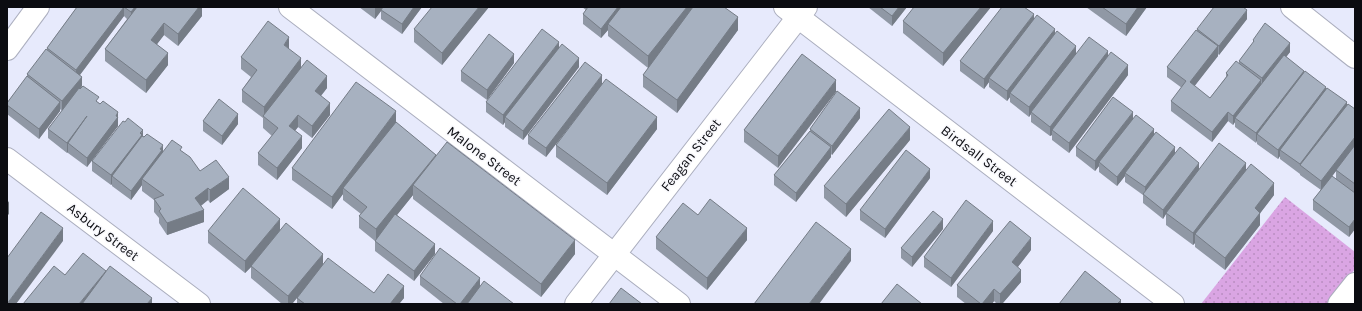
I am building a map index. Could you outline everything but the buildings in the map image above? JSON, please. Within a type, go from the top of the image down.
[{"type":"street","points":[[7,49],[38,7]]},
{"type":"street","name":"Malone Street","points":[[290,7],[678,304]]},
{"type":"street","points":[[1292,7],[1355,57]]},
{"type":"street","name":"Feagan Street","points":[[576,304],[796,10]]},
{"type":"street","name":"Birdsall Street","points":[[796,10],[1173,304]]},
{"type":"street","name":"Asbury Street","points":[[7,159],[199,304]]},
{"type":"street","points":[[1339,304],[1355,284]]},
{"type":"shaded area","points":[[1285,197],[1355,252],[1355,269],[1328,304],[1201,304]]}]
